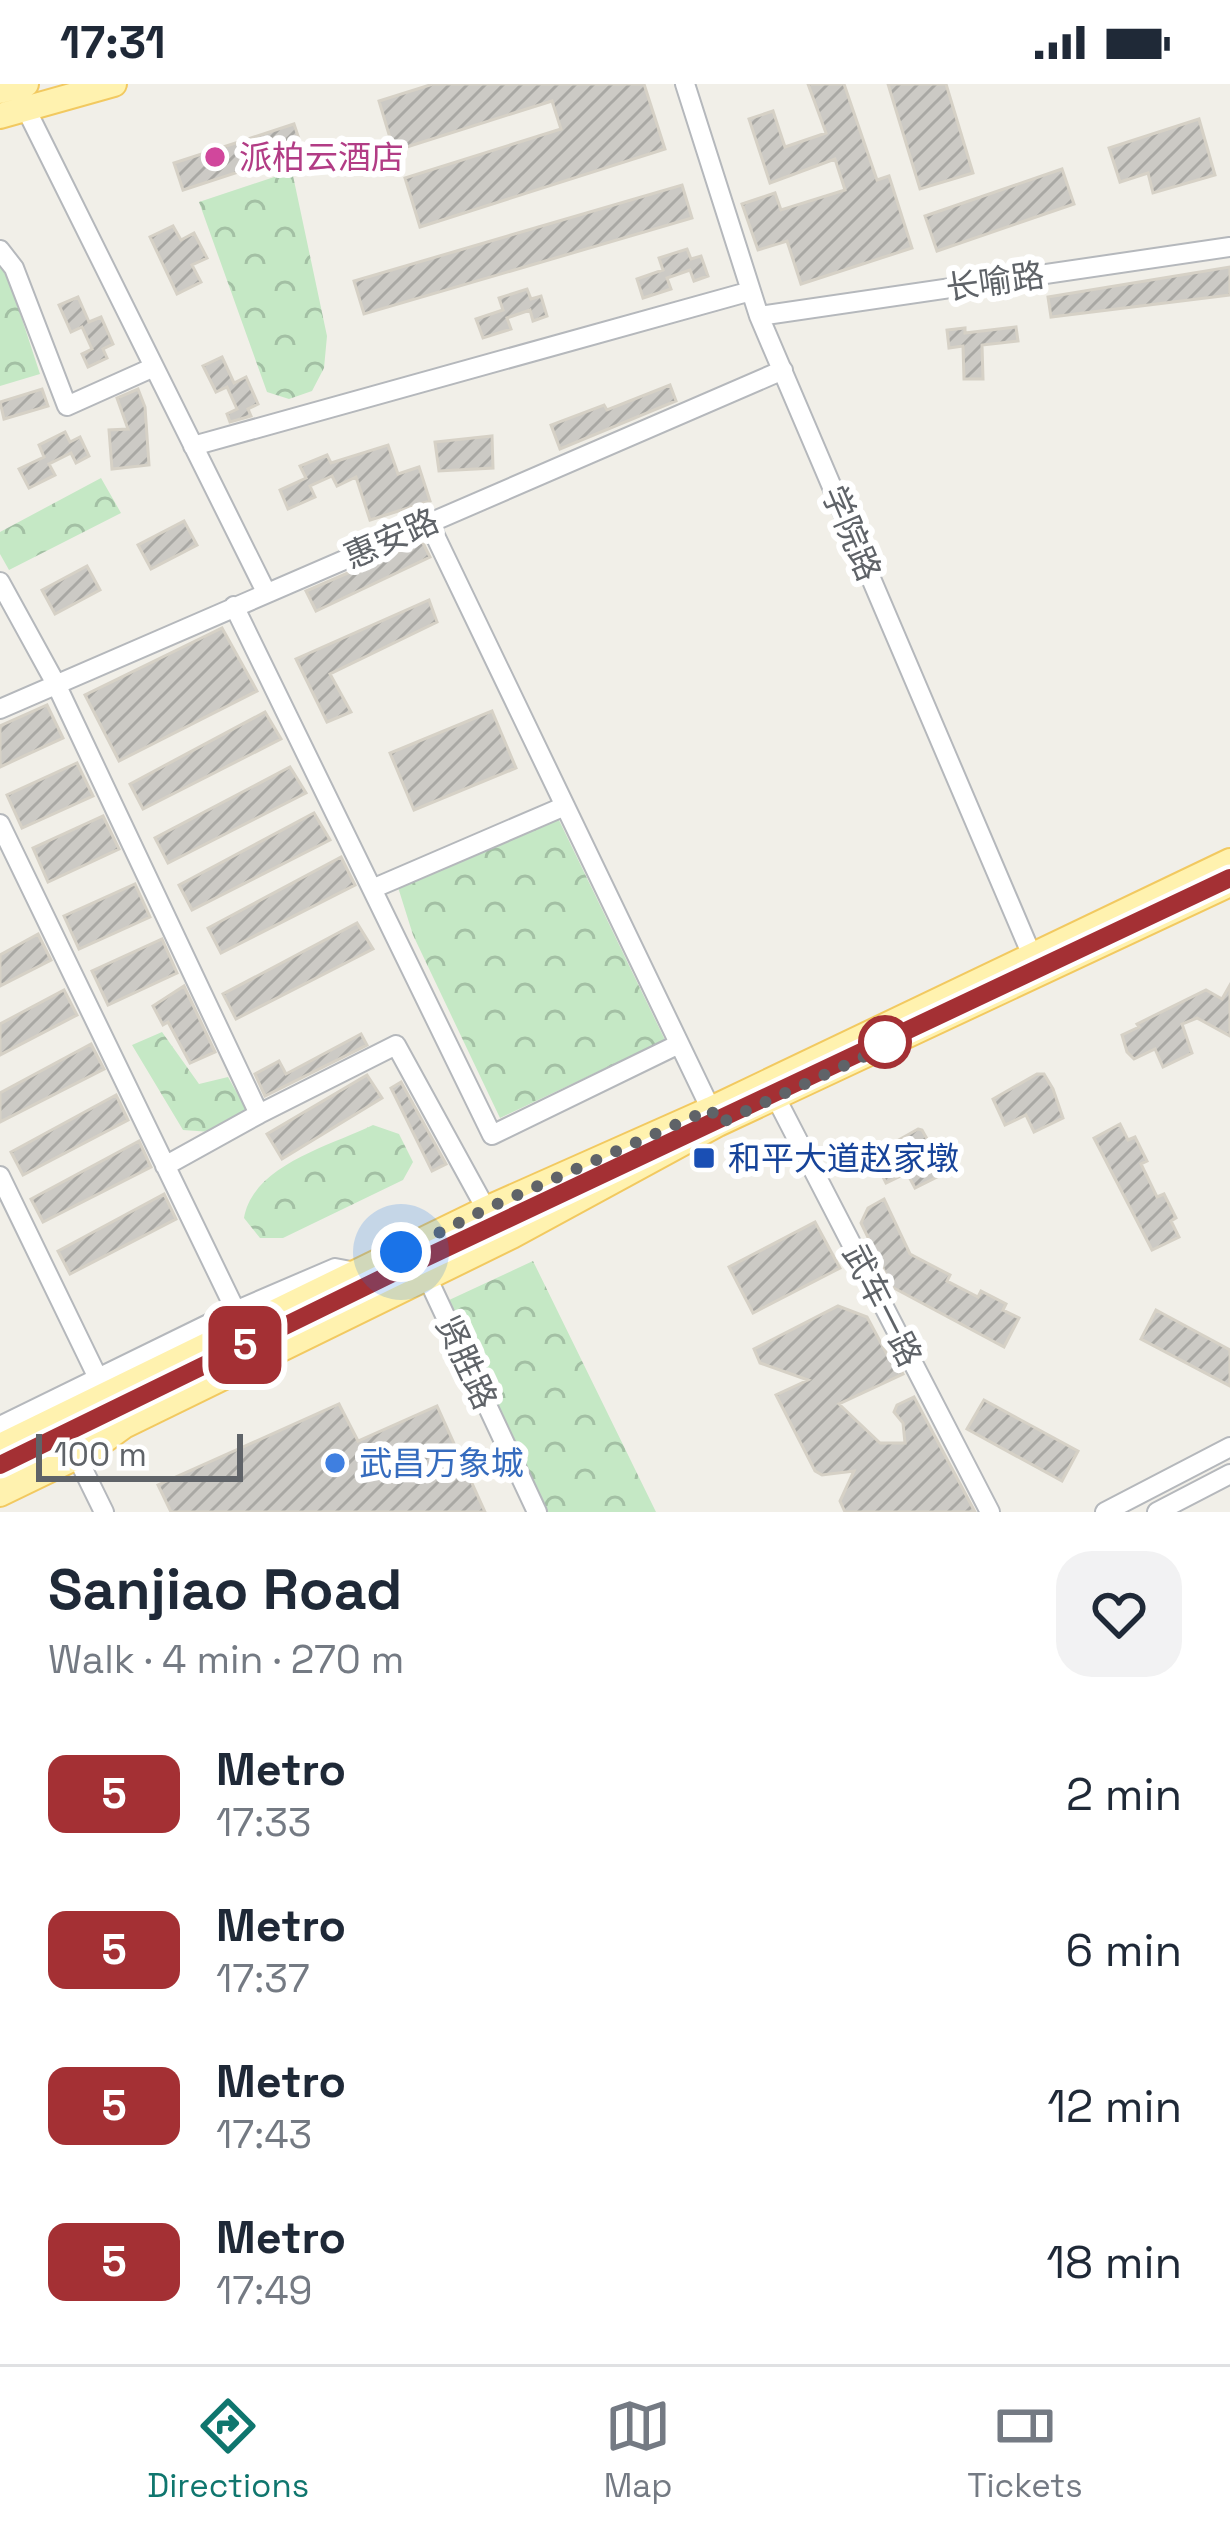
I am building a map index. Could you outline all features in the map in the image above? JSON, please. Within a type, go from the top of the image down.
[{"type":"main road","points":[[0,92],[26,97],[114,84]]},
{"type":"main road","points":[[0,116],[26,97]]},
{"type":"main road","points":[[0,1494],[77,1457],[124,1426],[512,1236],[714,1117],[776,1098],[1230,861]]},
{"type":"main road","points":[[0,1446],[240,1320],[359,1273],[486,1209],[714,1117],[1036,965],[1230,884]]},
{"type":"main road","points":[[0,1472],[52,1446],[124,1426]]},
{"type":"street","name":"学院路","points":[[685,84],[760,316],[1036,965]]},
{"type":"street","points":[[26,97],[266,592]]},
{"type":"street","name":"长喻路","points":[[760,316],[1230,247]]},
{"type":"street","points":[[0,250],[14,268],[67,406],[154,367]]},
{"type":"street","points":[[193,446],[752,291]]},
{"type":"street","name":"惠安路","points":[[0,709],[783,370]]},
{"type":"street","points":[[428,521],[714,1117]]},
{"type":"street","points":[[0,582],[56,684],[259,1114]]},
{"type":"street","points":[[234,606],[492,1135],[680,1044]]},
{"type":"street","points":[[372,889],[565,806]]},
{"type":"street","points":[[0,824],[240,1320],[98,1378],[0,1426]]},
{"type":"street","points":[[165,1166],[396,1045],[486,1209]]},
{"type":"street","name":"武车一路","points":[[776,1098],[990,1512]]},
{"type":"street","points":[[0,1176],[98,1378]]},
{"type":"street","name":"贤胜路","points":[[427,1277],[537,1512]]},
{"type":"street","points":[[1105,1512],[1230,1447]]},
{"type":"street","points":[[77,1457],[104,1512]]},
{"type":"street","points":[[1157,1512],[1230,1474]]},
{"type":"green space","points":[[292,171],[327,336],[324,368],[312,391],[289,399],[267,392],[199,202]]},
{"type":"green space","points":[[0,259],[40,374],[0,386]]},
{"type":"green space","points":[[101,478],[121,513],[9,570],[0,554],[0,532]]},
{"type":"green space","points":[[557,816],[665,1040],[500,1118],[413,935],[397,884]]},
{"type":"green space","points":[[162,1032],[199,1084],[228,1077],[246,1109],[211,1132],[183,1130],[132,1045]]},
{"type":"green space","points":[[373,1125],[399,1134],[413,1162],[403,1180],[283,1238],[260,1238],[244,1218],[262,1184],[296,1160]]},
{"type":"green space","points":[[533,1261],[656,1512],[548,1512],[447,1301]]},
{"type":"building","points":[[433,84],[644,84],[665,149],[420,227],[405,178],[561,129],[552,101],[394,151],[379,101]]},
{"type":"building","points":[[808,84],[844,84],[877,180],[889,176],[912,248],[801,284],[787,241],[758,250],[742,204],[775,193],[781,210],[845,190],[835,159],[770,183],[749,119],[773,111],[785,147],[826,133]]},
{"type":"building","points":[[888,84],[946,84],[973,173],[920,189]]},
{"type":"building","points":[[1199,119],[1215,175],[1153,193],[1148,173],[1120,182],[1109,148]]},
{"type":"building","points":[[294,124],[303,151],[183,190],[174,163]]},
{"type":"building","points":[[1062,169],[1074,204],[937,251],[925,216]]},
{"type":"building","points":[[682,185],[692,218],[364,314],[354,281]]},
{"type":"building","points":[[173,226],[181,240],[194,233],[207,258],[192,265],[201,282],[177,294],[150,237]]},
{"type":"building","points":[[687,249],[691,259],[701,256],[708,276],[694,281],[690,270],[667,278],[671,289],[643,298],[637,279],[663,270],[659,258]]},
{"type":"building","points":[[1230,267],[1230,295],[1051,317],[1048,297]]},
{"type":"building","points":[[527,289],[531,299],[541,296],[547,316],[533,321],[530,310],[507,318],[511,329],[483,338],[476,319],[503,310],[499,298]]},
{"type":"building","points":[[78,297],[89,322],[101,317],[113,344],[103,349],[107,358],[88,367],[82,354],[92,349],[82,327],[71,332],[59,305]]},
{"type":"building","points":[[1016,327],[1018,341],[982,345],[983,379],[964,379],[963,346],[949,348],[947,330],[965,328],[965,333]]},
{"type":"building","points":[[222,357],[234,383],[246,377],[258,404],[248,409],[251,416],[230,422],[227,414],[237,409],[227,387],[216,392],[203,366]]},
{"type":"building","points":[[670,385],[676,401],[560,449],[551,425],[604,405],[607,410]]},
{"type":"building","points":[[42,389],[48,406],[4,419],[0,402]]},
{"type":"building","points":[[138,389],[145,407],[149,465],[112,469],[109,430],[128,429],[117,398]]},
{"type":"building","points":[[65,432],[70,442],[80,437],[89,456],[76,463],[71,453],[49,464],[55,475],[29,488],[19,469],[44,457],[39,445]]},
{"type":"building","points":[[492,436],[493,468],[439,471],[435,442]]},
{"type":"building","points":[[388,445],[398,474],[419,467],[430,501],[370,520],[356,477],[337,486],[332,476],[310,486],[315,497],[288,509],[280,490],[306,478],[300,466],[327,455],[331,463]]},
{"type":"building","points":[[184,521],[197,545],[151,569],[138,545]]},
{"type":"building","points":[[422,541],[430,557],[316,611],[306,591]]},
{"type":"building","points":[[87,566],[100,590],[55,614],[42,590]]},
{"type":"building","points":[[429,600],[437,622],[330,674],[351,712],[327,722],[296,659]]},
{"type":"building","points":[[222,628],[257,691],[119,761],[85,695]]},
{"type":"building","points":[[47,705],[63,738],[0,767],[0,726]]},
{"type":"building","points":[[492,711],[516,768],[414,810],[390,753]]},
{"type":"building","points":[[265,712],[281,739],[143,809],[130,784]]},
{"type":"building","points":[[77,763],[93,796],[22,828],[7,795]]},
{"type":"building","points":[[290,767],[306,793],[168,863],[155,838]]},
{"type":"building","points":[[314,813],[330,840],[192,910],[179,885]]},
{"type":"building","points":[[103,816],[119,849],[48,882],[33,848]]},
{"type":"building","points":[[341,857],[355,885],[221,953],[208,928]]},
{"type":"building","points":[[135,884],[150,917],[79,949],[64,916]]},
{"type":"building","points":[[357,923],[373,949],[236,1019],[223,994]]},
{"type":"building","points":[[38,934],[51,960],[0,986],[0,955]]},
{"type":"building","points":[[162,939],[177,973],[108,1005],[92,971]]},
{"type":"building","points":[[1230,985],[1230,1036],[1197,1018],[1182,1024],[1192,1053],[1163,1067],[1155,1049],[1134,1059],[1127,1052],[1122,1035],[1139,1027],[1137,1024],[1206,990],[1222,999]]},
{"type":"building","points":[[184,986],[215,1052],[190,1063],[168,1022],[163,1025],[153,1006]]},
{"type":"building","points":[[64,990],[77,1015],[0,1055],[0,1024]]},
{"type":"building","points":[[361,1034],[367,1045],[265,1096],[255,1074],[279,1061],[286,1074]]},
{"type":"building","points":[[91,1044],[104,1069],[0,1122],[0,1093]]},
{"type":"building","points":[[1044,1074],[1053,1089],[1063,1118],[1034,1132],[1026,1115],[1005,1125],[993,1099]]},
{"type":"building","points":[[367,1075],[382,1098],[282,1159],[267,1134]]},
{"type":"building","points":[[401,1082],[446,1164],[432,1171],[391,1088]]},
{"type":"building","points":[[116,1095],[128,1120],[23,1175],[11,1152]]},
{"type":"building","points":[[1120,1124],[1128,1140],[1135,1137],[1147,1161],[1141,1164],[1157,1197],[1164,1194],[1176,1218],[1171,1221],[1179,1237],[1152,1250],[1094,1138]]},
{"type":"building","points":[[918,1129],[933,1145],[943,1174],[915,1188],[907,1173],[886,1183],[872,1155]]},
{"type":"building","points":[[139,1141],[151,1167],[43,1222],[31,1199]]},
{"type":"building","points":[[164,1194],[176,1219],[70,1274],[58,1251]]},
{"type":"building","points":[[884,1199],[910,1254],[950,1275],[947,1281],[978,1297],[981,1291],[1006,1304],[1003,1310],[1019,1318],[1004,1347],[892,1287],[861,1223],[868,1208]]},
{"type":"building","points":[[815,1222],[840,1268],[753,1313],[729,1267]]},
{"type":"building","points":[[838,1306],[867,1317],[903,1374],[839,1404],[880,1443],[905,1443],[903,1423],[894,1412],[897,1405],[914,1397],[975,1512],[845,1512],[840,1501],[854,1471],[822,1475],[815,1471],[776,1395],[808,1380],[760,1363],[754,1349]]},
{"type":"building","points":[[1156,1310],[1230,1350],[1230,1386],[1141,1339]]},
{"type":"building","points":[[984,1400],[1078,1451],[1062,1481],[967,1429]]},
{"type":"building","name":"武昌万象城","points":[[339,1404],[358,1441],[437,1406],[485,1512],[171,1512],[158,1485]]},
{"type":"metro line","name":"5","points":[[0,1465],[391,1274],[1230,878]]},
{"type":"place","name":"派柏云酒店","points":[[215,157]]},
{"type":"place","name":"和平大道赵家墩","points":[[704,1158]]},
{"type":"place","name":"武昌万象城","points":[[335,1463]]},
{"type":"route","points":[[401,1252],[711,1109],[718,1124],[889,1045],[885,1042]]}]
